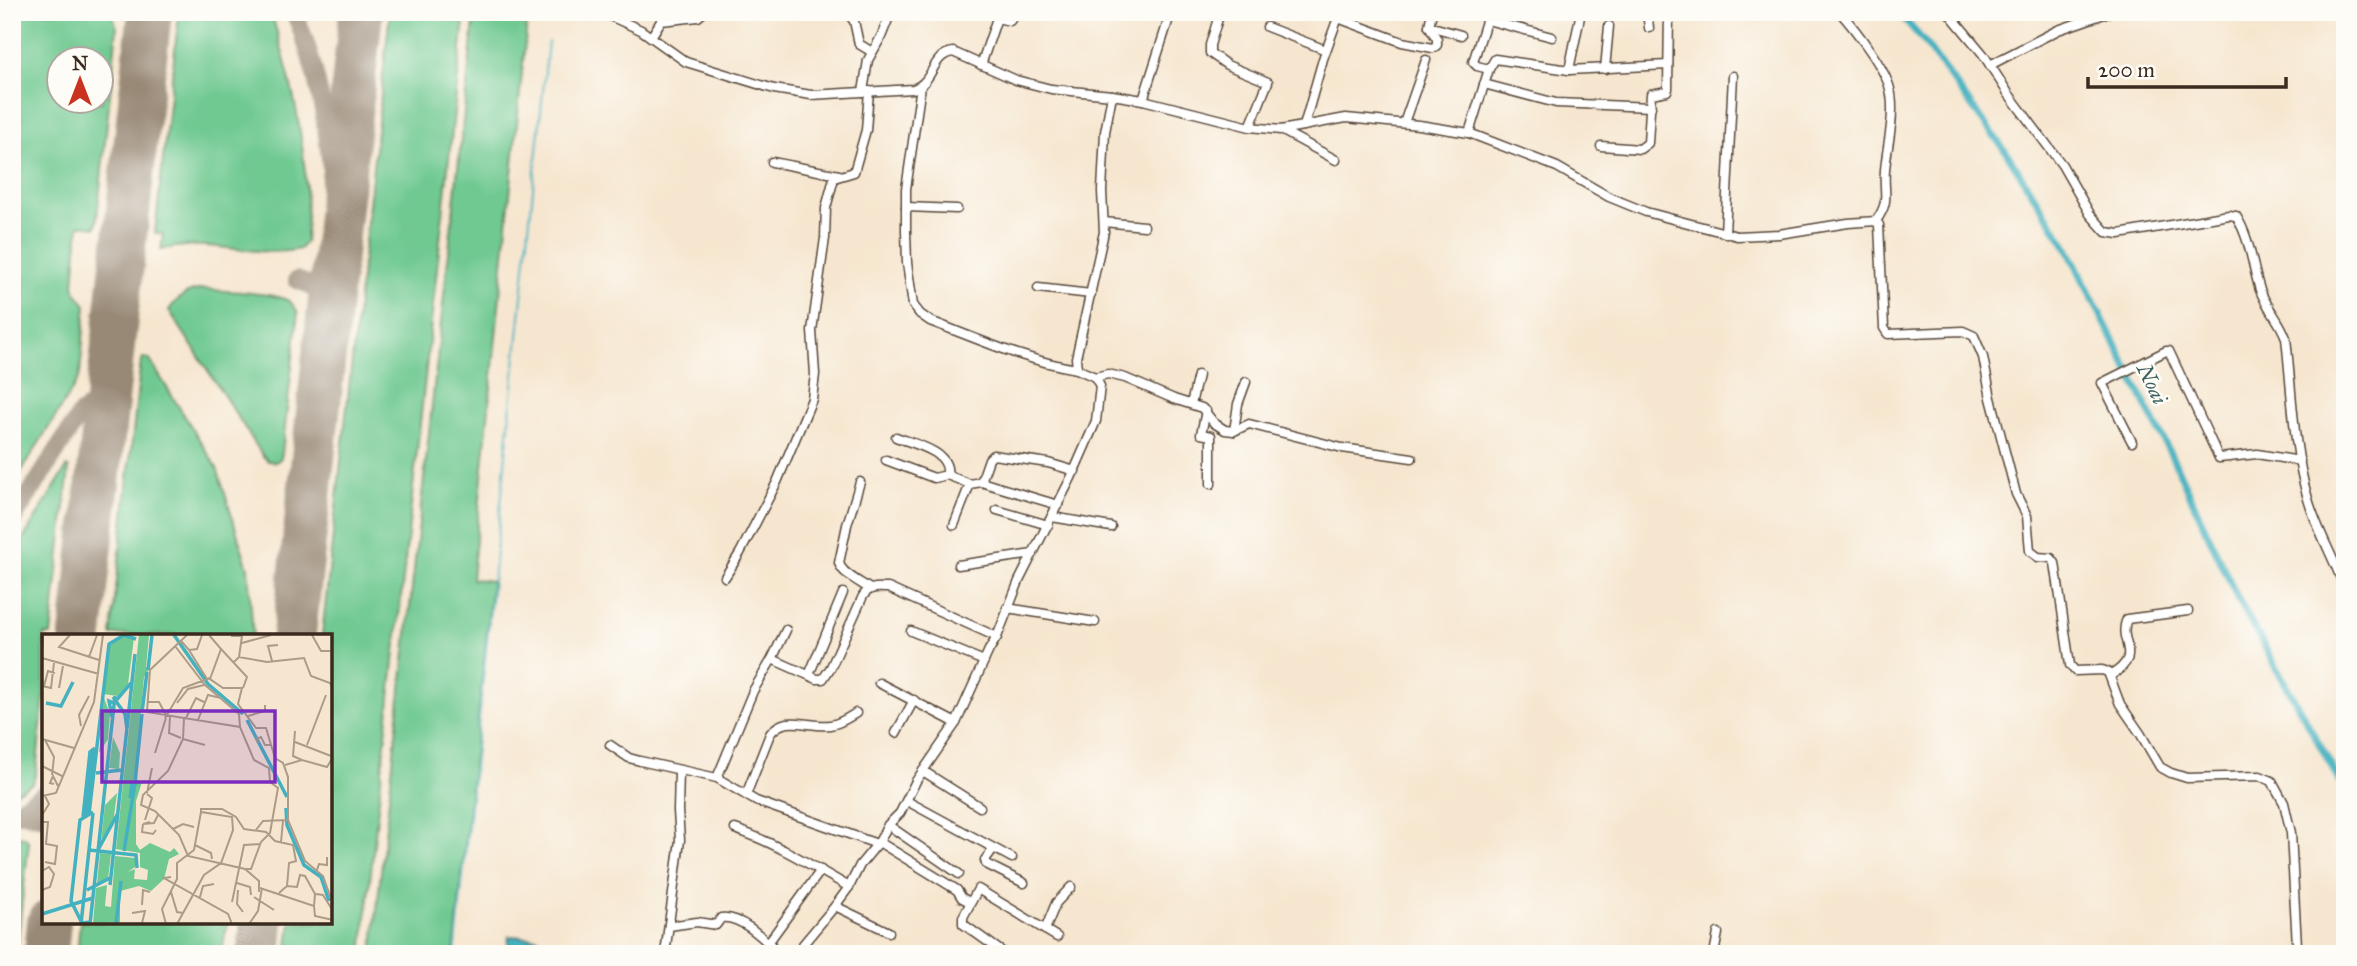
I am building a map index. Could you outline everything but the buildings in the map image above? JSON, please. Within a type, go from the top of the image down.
[{"type":"street","points":[[608,12],[608,15],[650,37],[686,62],[774,89],[811,95],[913,89],[927,80],[936,61],[945,53],[953,52],[1016,80],[1051,89],[1143,100],[1250,127],[1281,130],[1346,118],[1469,133],[1558,167],[1609,197],[1646,212],[1725,233],[1749,237],[1876,221]]},
{"type":"street","points":[[650,37],[661,21],[698,17],[704,12]]},
{"type":"street","points":[[847,12],[854,21],[859,44],[872,52]]},
{"type":"street","points":[[772,162],[847,176],[854,172],[866,130],[866,68],[891,12]]},
{"type":"street","points":[[981,65],[997,18],[1010,20],[1016,12]]},
{"type":"street","points":[[1143,100],[1171,12]]},
{"type":"street","points":[[1220,12],[1210,53],[1227,65],[1268,82],[1250,127]]},
{"type":"street","points":[[1304,126],[1339,15],[1402,42],[1433,48],[1437,45],[1437,39],[1429,26],[1432,12]]},
{"type":"street","points":[[1569,70],[1581,12]]},
{"type":"street","points":[[1647,12],[1649,28]]},
{"type":"street","points":[[1601,146],[1644,148],[1648,143],[1653,93],[1668,91],[1670,12]]},
{"type":"street","points":[[1840,12],[1864,40],[1890,87],[1891,116],[1884,173],[1886,204],[1876,221]]},
{"type":"street","points":[[1948,12],[2062,165],[2090,214],[2106,232],[2119,233],[2236,216],[2247,240],[2260,292],[2282,326],[2286,338],[2300,461],[2316,523],[2345,589]]},
{"type":"street","points":[[1990,65],[2058,30],[2110,12]]},
{"type":"street","points":[[1489,69],[1473,62],[1488,16],[1552,37]]},
{"type":"street","points":[[1429,26],[1461,35]]},
{"type":"street","points":[[1605,69],[1609,26]]},
{"type":"street","points":[[1267,27],[1326,50]]},
{"type":"street","points":[[1469,133],[1489,69],[1492,62],[1499,58],[1569,70],[1668,65]]},
{"type":"street","points":[[1404,123],[1426,60]]},
{"type":"street","points":[[1725,233],[1733,76]]},
{"type":"street","points":[[1484,84],[1556,103],[1651,107]]},
{"type":"street","points":[[921,86],[906,207],[910,293],[920,314],[930,321],[1052,365],[1077,369],[1095,377],[1108,374],[1125,378],[1206,411],[1221,428],[1234,431],[1249,424],[1342,449],[1412,458]]},
{"type":"street","points":[[1077,369],[1076,358],[1104,232],[1102,191],[1105,132],[1112,95]]},
{"type":"street","points":[[1281,130],[1336,160]]},
{"type":"street","points":[[725,578],[777,482],[812,399],[815,374],[812,331],[825,238],[825,208],[832,183],[839,175]]},
{"type":"street","points":[[906,207],[957,209]]},
{"type":"street","points":[[1876,221],[1880,225],[1884,328],[1888,334],[1964,331],[1974,336],[1983,357],[2015,494],[2027,516],[2030,551],[2038,557],[2050,558],[2055,563],[2070,665],[2075,671],[2108,672],[2120,705],[2160,767],[2187,778],[2260,776],[2272,781],[2284,803],[2291,833],[2297,946],[2295,954]]},
{"type":"street","points":[[1104,222],[1144,226]]},
{"type":"street","points":[[1038,288],[1091,293]]},
{"type":"street","points":[[2132,442],[2102,385],[2111,377],[2169,351],[2219,458],[2257,454],[2300,461]]},
{"type":"street","points":[[1191,404],[1198,375]]},
{"type":"street","points":[[795,954],[849,887],[860,865],[878,843],[888,825],[900,813],[916,781],[956,723],[1096,421],[1100,386],[1095,377]]},
{"type":"street","points":[[1234,431],[1238,404],[1246,382]]},
{"type":"street","points":[[1206,411],[1201,434],[1211,436],[1211,484]]},
{"type":"street","points":[[896,437],[944,459],[948,468],[947,475]]},
{"type":"street","points":[[981,482],[993,455],[1036,461],[1075,471]]},
{"type":"street","points":[[886,460],[934,478],[947,475],[970,484],[981,482],[1058,505]]},
{"type":"street","points":[[860,482],[847,525],[839,567],[870,589]]},
{"type":"street","points":[[954,524],[970,484]]},
{"type":"street","points":[[997,510],[1050,521],[1111,527]]},
{"type":"street","points":[[958,565],[1033,554]]},
{"type":"street","points":[[772,659],[817,679],[823,679],[863,596],[876,587],[888,588],[997,637]]},
{"type":"street","points":[[809,675],[843,593]]},
{"type":"street","points":[[1007,608],[1095,622]]},
{"type":"street","points":[[2110,676],[2122,669],[2128,657],[2125,625],[2127,619],[2188,611]]},
{"type":"street","points":[[717,778],[753,691],[786,630]]},
{"type":"street","points":[[911,631],[984,661]]},
{"type":"street","points":[[879,683],[956,723]]},
{"type":"street","points":[[896,733],[914,700]]},
{"type":"street","points":[[746,795],[775,727],[787,722],[832,725],[856,713]]},
{"type":"street","points":[[610,745],[629,758],[717,778],[756,801],[878,843],[957,890],[962,898],[970,902]]},
{"type":"street","points":[[665,954],[680,840],[679,770]]},
{"type":"street","points":[[923,771],[980,807]]},
{"type":"street","points":[[907,801],[1012,859]]},
{"type":"street","points":[[888,825],[959,874]]},
{"type":"street","points":[[735,829],[761,838],[849,887]]},
{"type":"street","points":[[993,849],[985,860],[986,864],[1024,883]]},
{"type":"street","points":[[768,943],[821,870]]},
{"type":"street","points":[[1045,930],[1056,903],[1071,887]]},
{"type":"street","points":[[1005,954],[963,924],[963,917],[978,889],[1057,937]]},
{"type":"street","points":[[835,906],[889,932]]},
{"type":"street","points":[[669,926],[697,922],[716,925],[721,918],[727,917],[743,922],[780,954]]},
{"type":"street","points":[[1714,954],[1718,933]]},
{"type":"green space","points":[[12,12],[112,12],[117,28],[115,46],[46,46],[46,116],[108,116],[96,227],[79,225],[74,285],[86,305],[77,382],[12,486]]},
{"type":"green space","points":[[179,12],[271,12],[294,97],[303,152],[307,210],[306,241],[300,249],[265,252],[196,246],[161,250],[163,234],[155,233]]},
{"type":"green space","points":[[390,12],[465,12],[362,954],[287,954],[291,924],[332,924],[332,634],[322,634]]},
{"type":"green space","points":[[475,12],[528,12],[472,579],[492,581],[454,954],[372,954]]},
{"type":"green space","points":[[204,289],[280,297],[291,303],[298,313],[282,453],[276,462],[268,461],[263,456],[169,310],[184,295]]},
{"type":"green space","points":[[143,358],[149,359],[217,468],[248,568],[253,634],[111,634]]},
{"type":"green space","points":[[67,467],[69,468],[51,634],[42,634],[42,717],[36,772],[33,783],[12,794],[12,557]]},
{"type":"green space","points":[[12,836],[25,837],[29,843],[16,954],[12,954]]},
{"type":"green space","points":[[80,924],[228,924],[221,954],[77,954]]},
{"type":"water","points":[[509,936],[538,938],[538,954],[507,954]]},
{"type":"waterway","name":"Noai","points":[[1898,12],[1921,38],[2006,152],[2066,246],[2174,461],[2238,599],[2345,790]]},
{"type":"waterway","points":[[455,954],[548,42]]},
{"type":"taxiway","points":[[135,12],[144,42],[143,75]]},
{"type":"taxiway","points":[[294,12],[313,67],[326,125],[336,242]]},
{"type":"taxiway","points":[[297,280],[319,294],[328,318]]},
{"type":"taxiway","points":[[12,521],[81,413],[87,409],[99,418],[102,444]]},
{"type":"taxiway","points":[[15,811],[42,794]]},
{"type":"taxiway","points":[[12,813],[42,817]]},
{"type":"runway","points":[[81,634],[150,12]]},
{"type":"runway","points":[[294,634],[361,12]]},
{"type":"runway","points":[[46,954],[49,924]]},
{"type":"runway","points":[[259,954],[262,924]]}]
